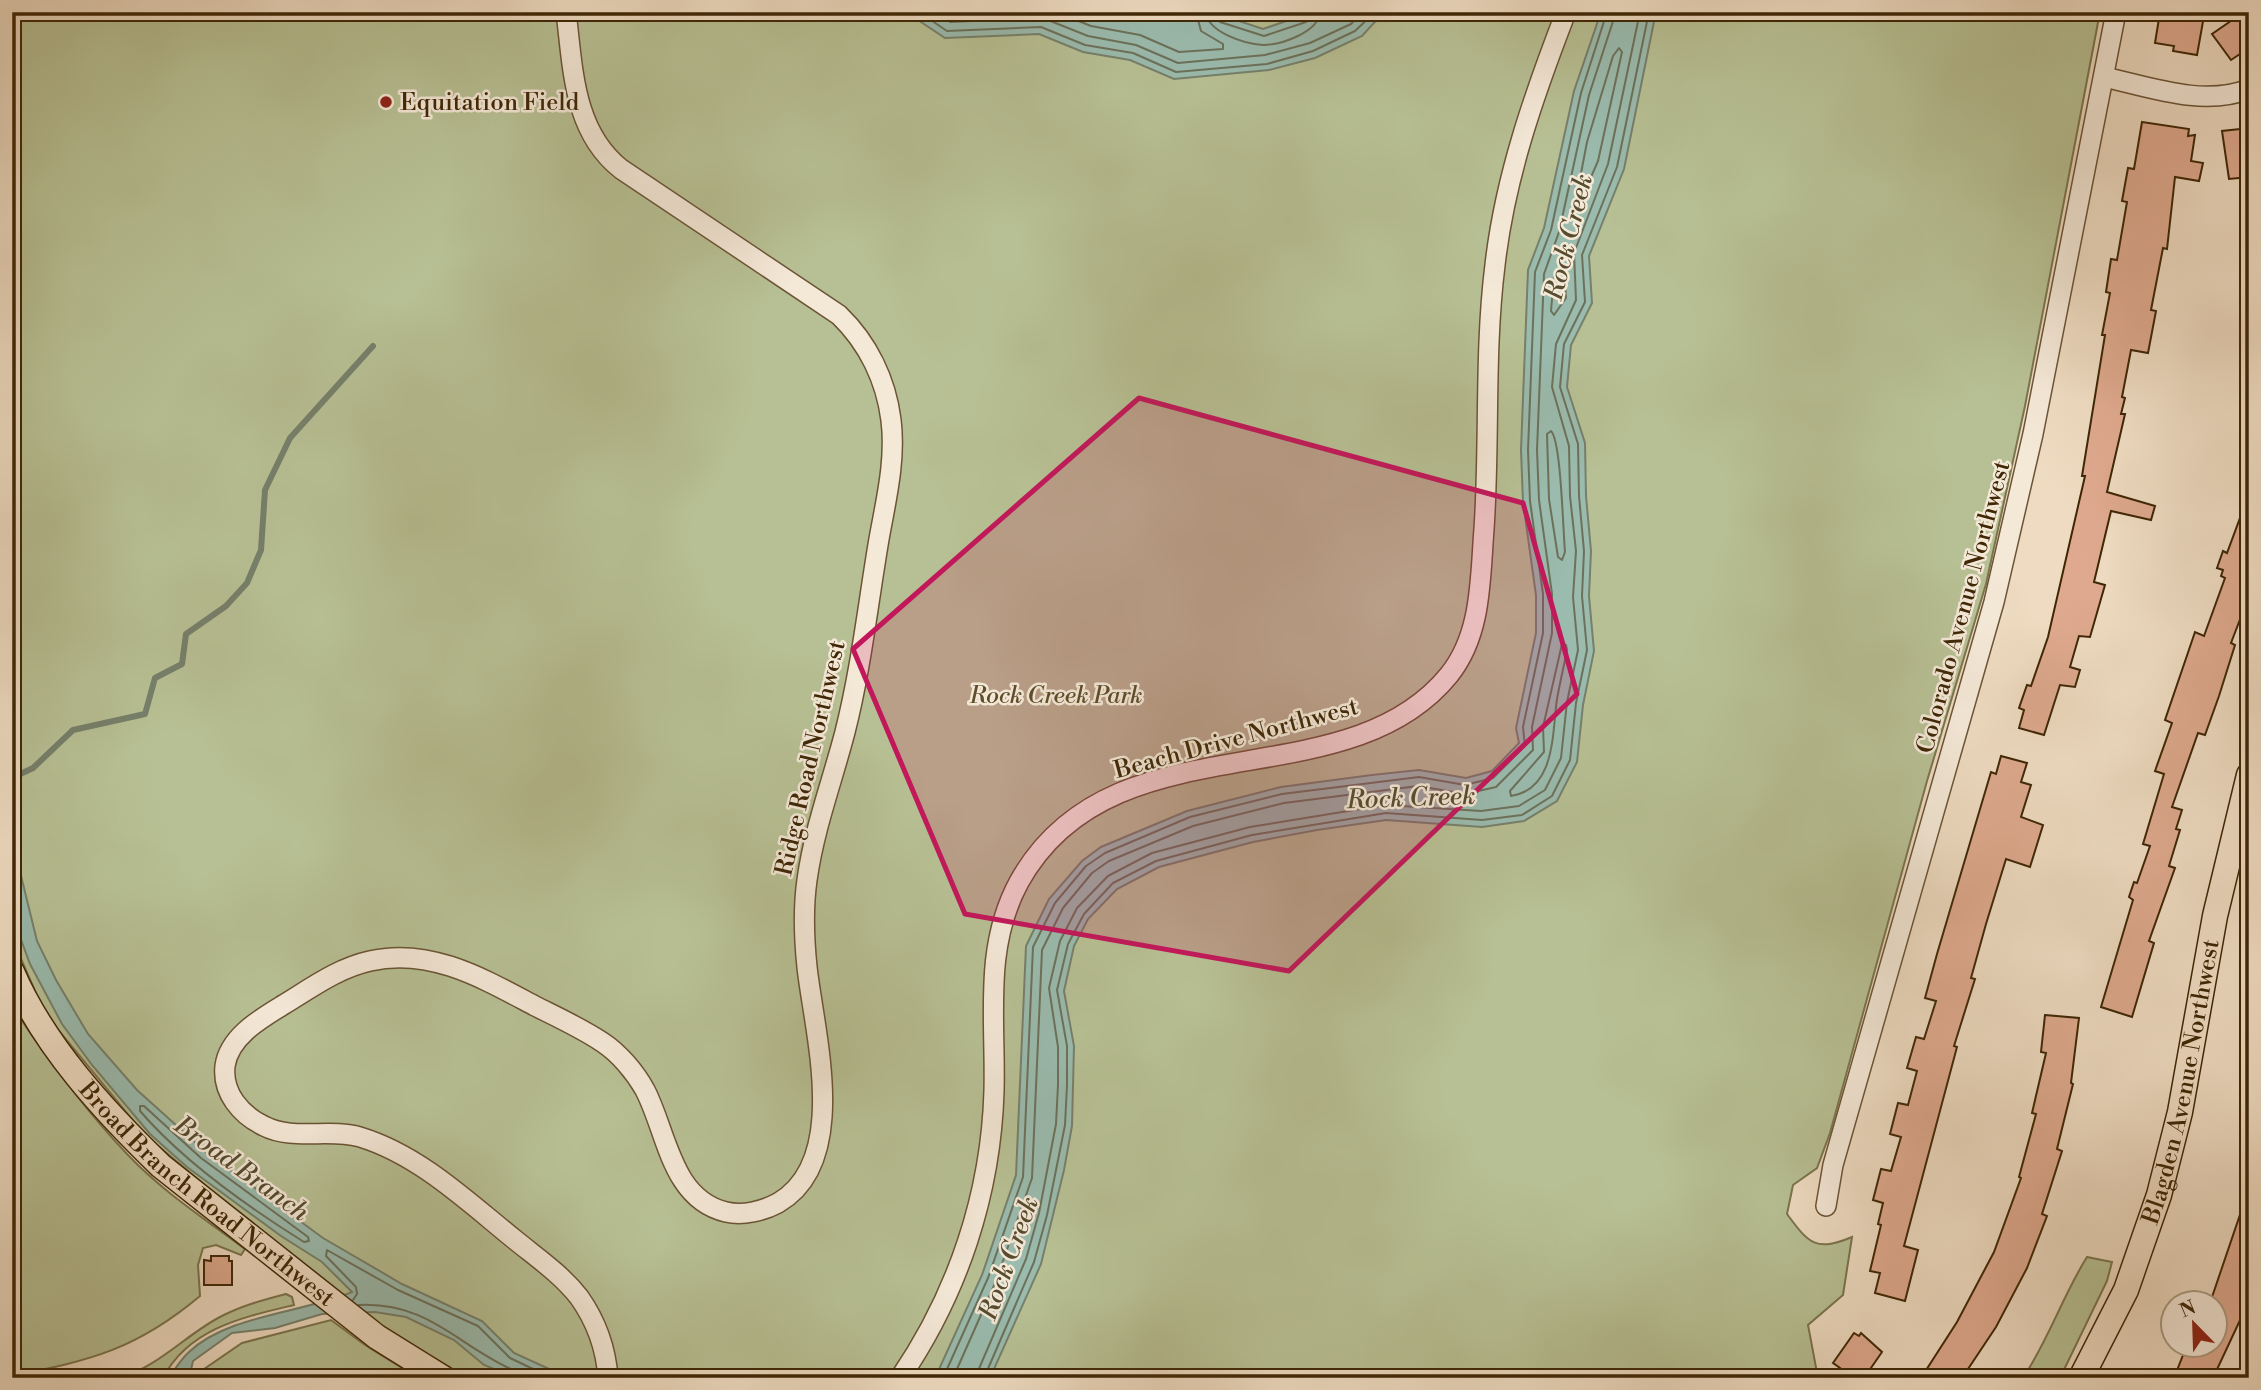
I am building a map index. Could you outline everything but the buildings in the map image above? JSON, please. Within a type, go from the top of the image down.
[{"type":"main road","name":"Blagden Avenue Northwest","points":[[2081,1378],[2126,1290],[2159,1195],[2180,1112],[2215,916],[2249,775]]},
{"type":"main road","name":"Broad Branch Road Northwest","points":[[12,971],[57,1049],[145,1151],[203,1201],[351,1317],[402,1354],[443,1378]]},
{"type":"street","name":"Ridge Road Northwest","points":[[566,12],[577,97],[584,119],[599,147],[621,169],[839,315],[859,337],[873,361],[887,400],[892,454],[858,668],[845,731],[815,829],[805,889],[805,946],[822,1094],[816,1148],[799,1184],[778,1202],[745,1213],[727,1212],[711,1207],[701,1201],[683,1182],[644,1089],[609,1046],[483,979],[453,966],[413,958],[383,958],[352,966],[262,1018],[231,1049],[225,1064],[226,1081],[235,1103],[259,1124],[279,1132],[334,1133],[359,1137],[397,1153],[455,1191],[555,1272],[575,1292],[602,1341],[608,1378]]},
{"type":"street","name":"Beach Drive Northwest","points":[[900,1378],[940,1311],[964,1254],[977,1210],[993,1116],[992,991],[996,946],[1013,894],[1035,857],[1070,821],[1121,792],[1161,778],[1323,744],[1386,723],[1411,709],[1434,690],[1458,663],[1466,647],[1480,587],[1488,433],[1490,323],[1500,229],[1526,120],[1566,12]]},
{"type":"street","name":"Colorado Avenue Northwest","points":[[1826,1206],[1833,1165],[1994,602],[2035,424],[2116,12]]},
{"type":"street","points":[[2104,77],[2201,97],[2220,96],[2249,89]]},
{"type":"highlighted area","points":[[1139,398],[1523,503],[1577,694],[1289,971],[965,914],[853,649]]},
{"type":"green space","name":"Rock Creek Park","points":[[12,12],[2100,12],[2025,406],[1986,584],[1927,781],[1830,1133],[1817,1168],[1793,1185],[1787,1214],[1801,1232],[1814,1242],[1830,1244],[1852,1237],[1843,1295],[1808,1325],[1818,1378],[469,1378],[365,1319],[145,1135],[45,1014],[12,938]]},
{"type":"green space","points":[[12,1006],[67,1083],[128,1155],[169,1193],[245,1249],[241,1255],[216,1245],[203,1248],[198,1265],[200,1296],[155,1329],[90,1358],[12,1376]]},
{"type":"green space","points":[[2087,1257],[2112,1262],[2107,1281],[2060,1378],[2023,1378],[2041,1348]]},
{"type":"green space","points":[[286,1294],[292,1297],[294,1305],[219,1327],[187,1347],[163,1378],[120,1378],[146,1367],[226,1314]]},
{"type":"green space","points":[[331,1320],[418,1378],[191,1378],[242,1343]]},
{"type":"water","points":[[906,12],[1212,12],[1263,29],[1312,12],[1384,12],[1362,36],[1315,58],[1269,70],[1174,79],[1130,60],[1083,52],[1039,34],[945,38]]},
{"type":"water","name":"Rock Creek","points":[[1601,12],[1656,12],[1624,169],[1589,256],[1592,303],[1571,345],[1567,387],[1585,443],[1591,551],[1589,596],[1594,651],[1583,705],[1577,762],[1557,801],[1524,821],[1482,827],[1386,820],[1317,830],[1253,842],[1159,867],[1117,889],[1088,919],[1074,946],[1064,991],[1074,1046],[1072,1126],[1041,1264],[990,1378],[935,1378],[982,1275],[1016,1175],[1026,946],[1049,899],[1082,861],[1101,847],[1187,811],[1281,787],[1372,775],[1419,770],[1466,778],[1492,771],[1519,743],[1516,728],[1536,633],[1536,595],[1523,502],[1521,450],[1528,270],[1544,228],[1574,91]]},
{"type":"water","points":[[12,839],[37,941],[56,980],[88,1034],[137,1090],[206,1152],[323,1238],[402,1284],[482,1321],[514,1353],[560,1374],[584,1378],[516,1378],[484,1365],[454,1340],[406,1317],[375,1312],[322,1314],[275,1328],[232,1333],[193,1361],[189,1378],[169,1378],[189,1352],[224,1330],[352,1292],[322,1262],[281,1236],[187,1167],[150,1134],[92,1065],[62,1024],[30,964],[12,915]]},
{"type":"waterway","points":[[12,778],[33,768],[73,730],[145,714],[155,678],[182,664],[186,634],[226,606],[247,583],[261,550],[265,490],[290,438],[373,346]]},
{"type":"place","name":"Equitation Field","points":[[386,102]]},
{"type":"water label","name":"Broad Branch","points":[[242,1168]]}]
